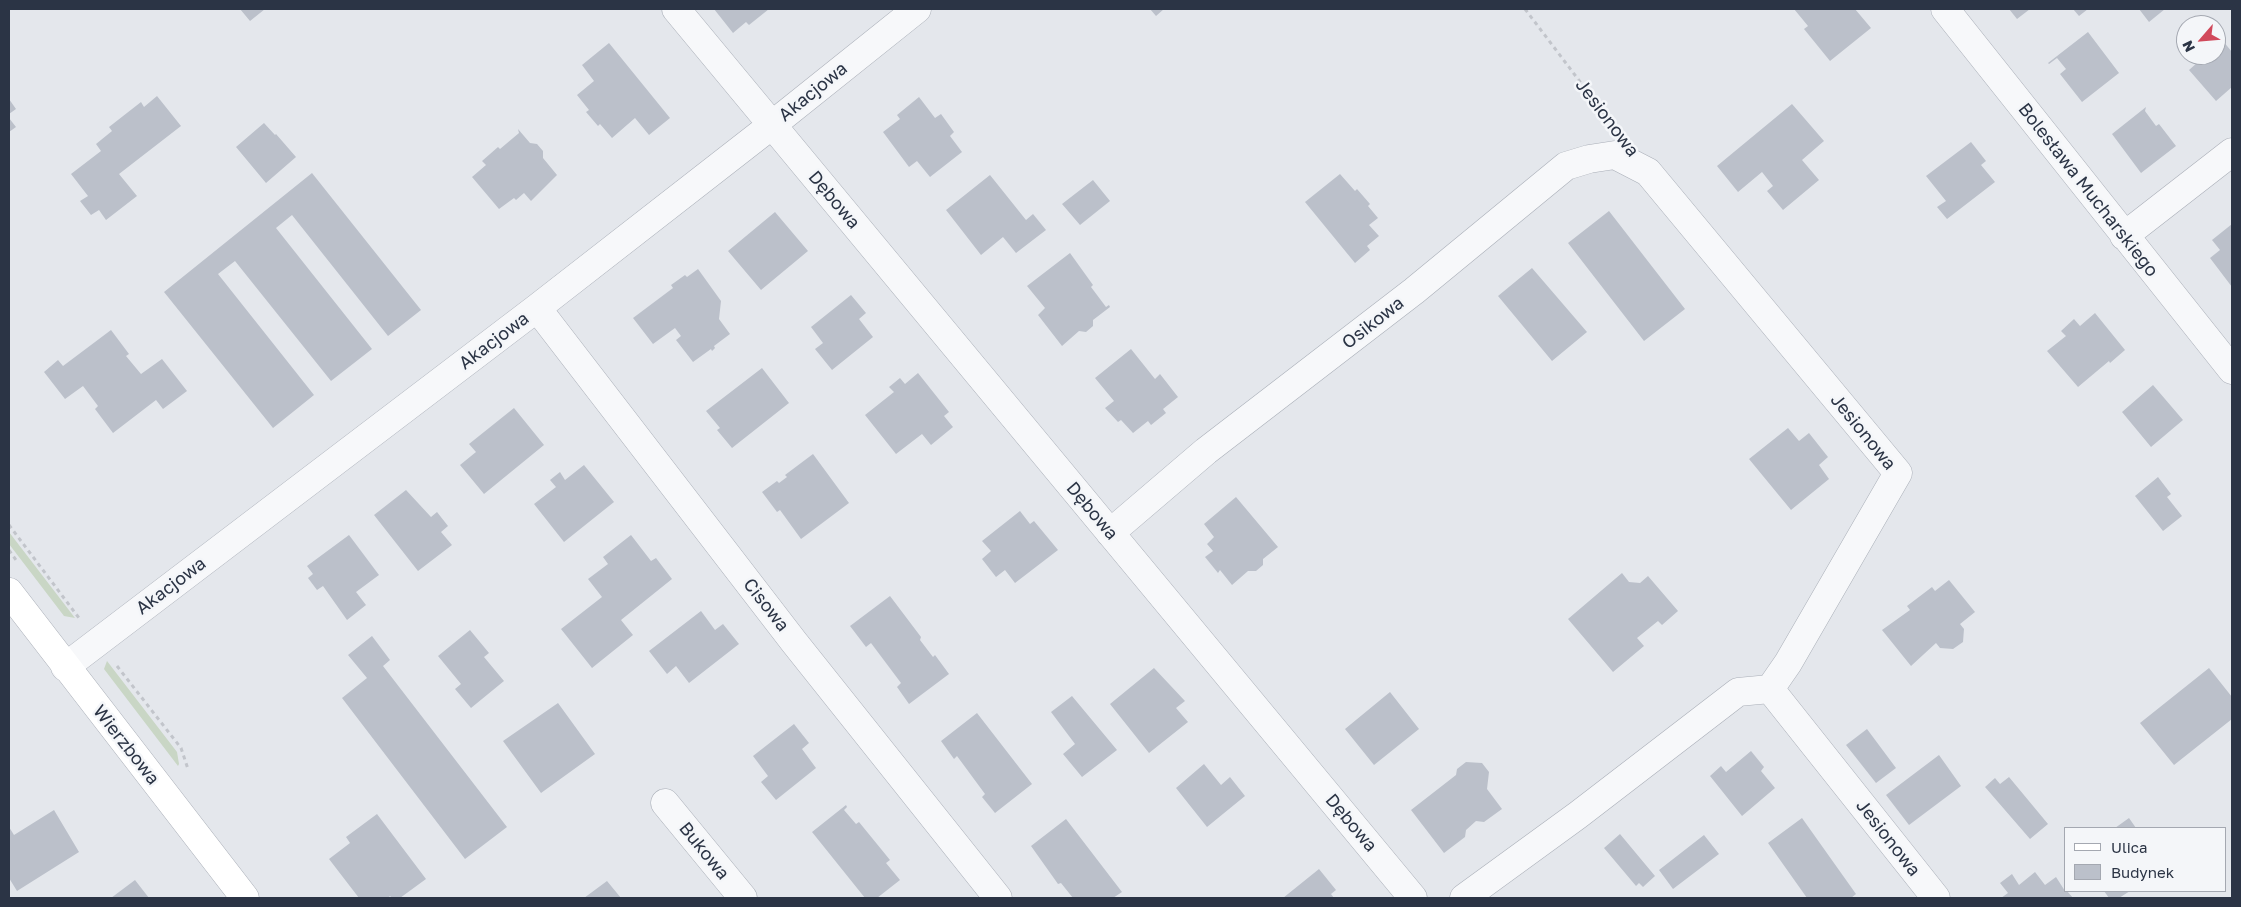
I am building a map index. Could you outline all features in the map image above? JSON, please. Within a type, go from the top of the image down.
[{"type":"street","name":"Dębowa","points":[[676,9],[1413,898]]},
{"type":"street","name":"Akacjowa","points":[[65,666],[537,308],[772,125],[916,9]]},
{"type":"street","name":"Bolesława Mucharskiego","points":[[1945,9],[2232,370]]},
{"type":"street","points":[[2124,236],[2232,152]]},
{"type":"street","name":"Osikowa","points":[[1110,533],[1206,451],[1414,291],[1566,166],[1589,159],[1615,155],[1648,172]]},
{"type":"street","name":"Jesionowa","points":[[1648,172],[1898,473],[1788,663],[1770,689],[1936,898]]},
{"type":"street","name":"Cisowa","points":[[537,308],[794,642],[998,898]]},
{"type":"street","name":"Wierzbowa","points":[[9,592],[245,898]]},
{"type":"street","points":[[1464,898],[1578,815],[1738,692],[1770,689]]},
{"type":"street","name":"Bukowa","points":[[665,803],[743,898]]},
{"type":"path","name":"Jesionowa","points":[[1525,9],[1613,126]]},
{"type":"path","points":[[9,525],[84,624]]},
{"type":"path","points":[[115,664],[181,748],[189,772]]},
{"type":"green space","points":[[9,532],[75,618],[64,616],[9,544]]},
{"type":"green space","points":[[107,661],[177,752],[178,766],[104,669]]},
{"type":"building","points":[[240,9],[265,9],[250,21]]},
{"type":"building","points":[[714,9],[769,9],[749,25],[746,22],[733,33]]},
{"type":"building","points":[[1150,9],[1164,9],[1156,16]]},
{"type":"building","points":[[1794,9],[1855,9],[1871,28],[1830,61],[1804,29],[1808,26]]},
{"type":"building","points":[[2009,9],[2030,9],[2017,19]]},
{"type":"building","points":[[2073,9],[2088,9],[2079,16]]},
{"type":"building","points":[[2139,9],[2165,9],[2149,22]]},
{"type":"building","points":[[2088,32],[2119,73],[2082,102],[2060,74],[2066,69],[2057,58],[2048,63]]},
{"type":"building","points":[[609,43],[670,118],[649,135],[635,118],[612,138],[586,112],[589,110],[577,95],[594,81],[582,65]]},
{"type":"building","points":[[2226,45],[2232,52],[2232,87],[2216,101],[2189,70],[2195,65],[2226,65]]},
{"type":"building","points":[[157,96],[181,126],[119,174],[137,196],[106,220],[99,210],[91,215],[80,201],[88,196],[71,174],[101,151],[96,144],[112,131],[109,127],[141,102],[144,107]]},
{"type":"building","points":[[919,97],[935,118],[941,114],[954,132],[950,136],[962,152],[930,177],[917,161],[909,167],[883,132],[900,119],[897,115]]},
{"type":"building","points":[[9,99],[16,109],[9,114]]},
{"type":"building","points":[[1792,104],[1824,141],[1802,160],[1819,180],[1783,210],[1767,191],[1773,186],[1762,172],[1738,192],[1717,166]]},
{"type":"building","points":[[2146,107],[2145,111],[2156,126],[2159,124],[2176,146],[2141,173],[2112,134]]},
{"type":"building","points":[[9,118],[16,127],[9,132]]},
{"type":"building","points":[[264,123],[296,157],[266,183],[236,147]]},
{"type":"building","points":[[518,129],[530,143],[537,144],[543,151],[543,158],[557,175],[531,201],[524,193],[516,200],[514,198],[499,209],[472,177],[486,165],[482,161],[498,147],[500,149],[519,133]]},
{"type":"building","points":[[1971,142],[1986,161],[1981,165],[1995,182],[1947,219],[1937,207],[1946,201],[1926,176]]},
{"type":"building","points":[[312,173],[421,310],[388,336],[292,215],[276,228],[372,349],[331,381],[235,261],[218,274],[314,395],[273,428],[164,292]]},
{"type":"building","points":[[1340,174],[1370,204],[1368,206],[1378,218],[1369,225],[1379,236],[1367,246],[1370,250],[1355,263],[1305,202]]},
{"type":"building","points":[[990,175],[1026,220],[1033,214],[1046,230],[1016,253],[1003,237],[981,255],[946,210]]},
{"type":"building","points":[[1093,180],[1110,201],[1080,225],[1062,204]]},
{"type":"building","points":[[1609,211],[1685,309],[1644,341],[1568,243]]},
{"type":"building","points":[[775,212],[808,251],[761,290],[728,251]]},
{"type":"building","points":[[2232,224],[2232,287],[2210,258],[2220,250],[2212,240]]},
{"type":"building","points":[[1070,253],[1093,285],[1091,287],[1106,307],[1109,305],[1110,307],[1093,320],[1093,326],[1086,332],[1079,331],[1062,346],[1038,315],[1045,308],[1027,286]]},
{"type":"building","points":[[1532,268],[1587,332],[1552,361],[1498,296]]},
{"type":"building","points":[[698,269],[721,301],[719,319],[730,334],[714,346],[715,348],[712,351],[711,349],[693,362],[676,340],[681,336],[675,328],[653,344],[633,318],[673,288],[671,285]]},
{"type":"building","points":[[851,295],[866,313],[859,319],[873,337],[832,370],[815,349],[823,343],[811,327]]},
{"type":"building","points":[[2095,313],[2125,350],[2078,387],[2047,351],[2066,336],[2061,331],[2074,319],[2080,326]]},
{"type":"building","points":[[111,330],[129,354],[126,356],[141,374],[162,359],[187,391],[163,409],[156,400],[113,433],[95,409],[98,406],[83,386],[65,399],[44,372],[58,360],[63,366]]},
{"type":"building","points":[[1131,349],[1155,379],[1160,374],[1178,397],[1163,409],[1166,413],[1151,425],[1148,421],[1133,433],[1121,420],[1118,422],[1105,408],[1114,401],[1095,378]]},
{"type":"building","points":[[762,368],[789,403],[732,448],[717,430],[720,428],[706,411]]},
{"type":"building","points":[[918,373],[949,412],[944,416],[953,427],[931,445],[922,434],[896,454],[865,415],[894,392],[889,387],[900,378],[905,384]]},
{"type":"building","points":[[2153,385],[2183,420],[2151,447],[2122,412]]},
{"type":"building","points":[[514,408],[544,445],[484,494],[460,465],[476,452],[469,444]]},
{"type":"building","points":[[1788,428],[1799,441],[1809,433],[1828,457],[1819,465],[1829,479],[1791,510],[1749,459]]},
{"type":"building","points":[[813,454],[849,503],[801,539],[780,510],[777,512],[762,492],[777,481],[779,483],[787,477],[785,475]]},
{"type":"building","points":[[584,465],[614,502],[564,542],[534,504],[556,487],[550,480],[560,472],[565,480]]},
{"type":"building","points":[[2158,477],[2171,494],[2167,497],[2182,516],[2163,531],[2135,496]]},
{"type":"building","points":[[406,490],[431,517],[437,512],[448,526],[441,532],[452,545],[418,571],[374,515]]},
{"type":"building","points":[[1236,497],[1278,547],[1263,559],[1263,565],[1256,571],[1248,571],[1232,585],[1220,570],[1218,573],[1205,557],[1213,551],[1207,544],[1214,537],[1204,524]]},
{"type":"building","points":[[1020,511],[1030,524],[1034,521],[1058,550],[1015,583],[1005,570],[996,577],[982,559],[991,551],[982,541]]},
{"type":"building","points":[[349,535],[379,575],[356,592],[366,605],[347,620],[323,586],[317,590],[308,578],[313,574],[307,566]]},
{"type":"building","points":[[631,535],[651,561],[656,558],[672,579],[621,620],[633,635],[592,668],[561,629],[602,597],[588,579],[608,564],[603,557]]},
{"type":"building","points":[[1622,573],[1629,582],[1640,583],[1648,576],[1678,611],[1662,625],[1658,621],[1637,638],[1644,646],[1613,672],[1568,619]]},
{"type":"building","points":[[1949,580],[1975,612],[1960,624],[1964,629],[1963,642],[1953,649],[1940,648],[1936,643],[1911,666],[1882,630],[1910,610],[1907,606],[1932,587],[1935,591]]},
{"type":"building","points":[[890,596],[921,637],[920,640],[933,657],[935,655],[949,674],[909,704],[897,687],[901,683],[871,643],[866,647],[850,626]]},
{"type":"building","points":[[701,611],[715,630],[723,624],[739,644],[689,683],[676,666],[667,674],[649,651]]},
{"type":"building","points":[[470,630],[489,653],[484,657],[504,681],[471,708],[455,689],[461,684],[438,656]]},
{"type":"building","points":[[372,636],[390,660],[383,666],[507,827],[465,859],[342,698],[367,678],[348,655]]},
{"type":"building","points":[[1154,668],[1185,701],[1176,708],[1188,722],[1149,753],[1110,704]]},
{"type":"building","points":[[2209,668],[2232,697],[2232,719],[2174,765],[2140,723]]},
{"type":"building","points":[[1390,692],[1419,729],[1374,765],[1345,729]]},
{"type":"building","points":[[1072,696],[1117,750],[1082,777],[1063,754],[1075,744],[1051,712]]},
{"type":"building","points":[[558,703],[595,754],[541,793],[503,741]]},
{"type":"building","points":[[977,713],[1032,784],[995,813],[982,797],[985,794],[957,756],[954,759],[941,741]]},
{"type":"building","points":[[794,724],[809,743],[802,749],[816,768],[776,800],[761,782],[768,776],[753,756]]},
{"type":"building","points":[[1867,729],[1896,768],[1876,783],[1846,745]]},
{"type":"building","points":[[1751,751],[1764,767],[1761,771],[1775,788],[1742,816],[1710,776],[1721,766],[1726,772]]},
{"type":"building","points":[[1939,755],[1961,786],[1909,825],[1886,795]]},
{"type":"building","points":[[1466,762],[1482,763],[1489,772],[1487,789],[1502,809],[1484,822],[1476,821],[1466,830],[1465,837],[1444,853],[1411,810],[1456,775],[1457,769]]},
{"type":"building","points":[[1204,764],[1221,785],[1230,777],[1245,796],[1207,827],[1176,788]]},
{"type":"building","points":[[2009,777],[2048,824],[2030,839],[1985,787],[1995,778],[2000,784]]},
{"type":"building","points":[[846,805],[847,807],[844,810],[856,824],[859,822],[890,860],[886,863],[900,880],[877,898],[865,898],[812,832]]},
{"type":"building","points":[[54,810],[79,852],[17,891],[9,878],[9,827],[14,835]]},
{"type":"building","points":[[377,814],[426,879],[400,898],[392,898],[390,896],[388,898],[359,898],[329,859],[350,843],[346,837]]},
{"type":"building","points":[[1802,818],[1856,894],[1851,898],[1807,898],[1768,843]]},
{"type":"building","points":[[2129,818],[2135,827],[2116,827]]},
{"type":"building","points":[[1066,819],[1122,892],[1113,898],[1073,898],[1061,883],[1058,884],[1031,846]]},
{"type":"building","points":[[1620,834],[1655,876],[1643,887],[1639,883],[1636,886],[1604,848]]},
{"type":"building","points":[[1704,835],[1719,854],[1673,889],[1659,870]]},
{"type":"building","points":[[1319,869],[1336,890],[1331,894],[1334,898],[1283,898]]},
{"type":"building","points":[[2035,872],[2045,885],[2056,877],[2064,892],[2068,892],[2073,898],[2001,898],[2008,893],[2000,883],[2012,874],[2019,885]]},
{"type":"building","points":[[135,880],[149,898],[111,898]]},
{"type":"building","points":[[607,881],[621,898],[584,898]]},
{"type":"building","points":[[2105,892],[2128,892],[2119,898],[2109,898]]}]
